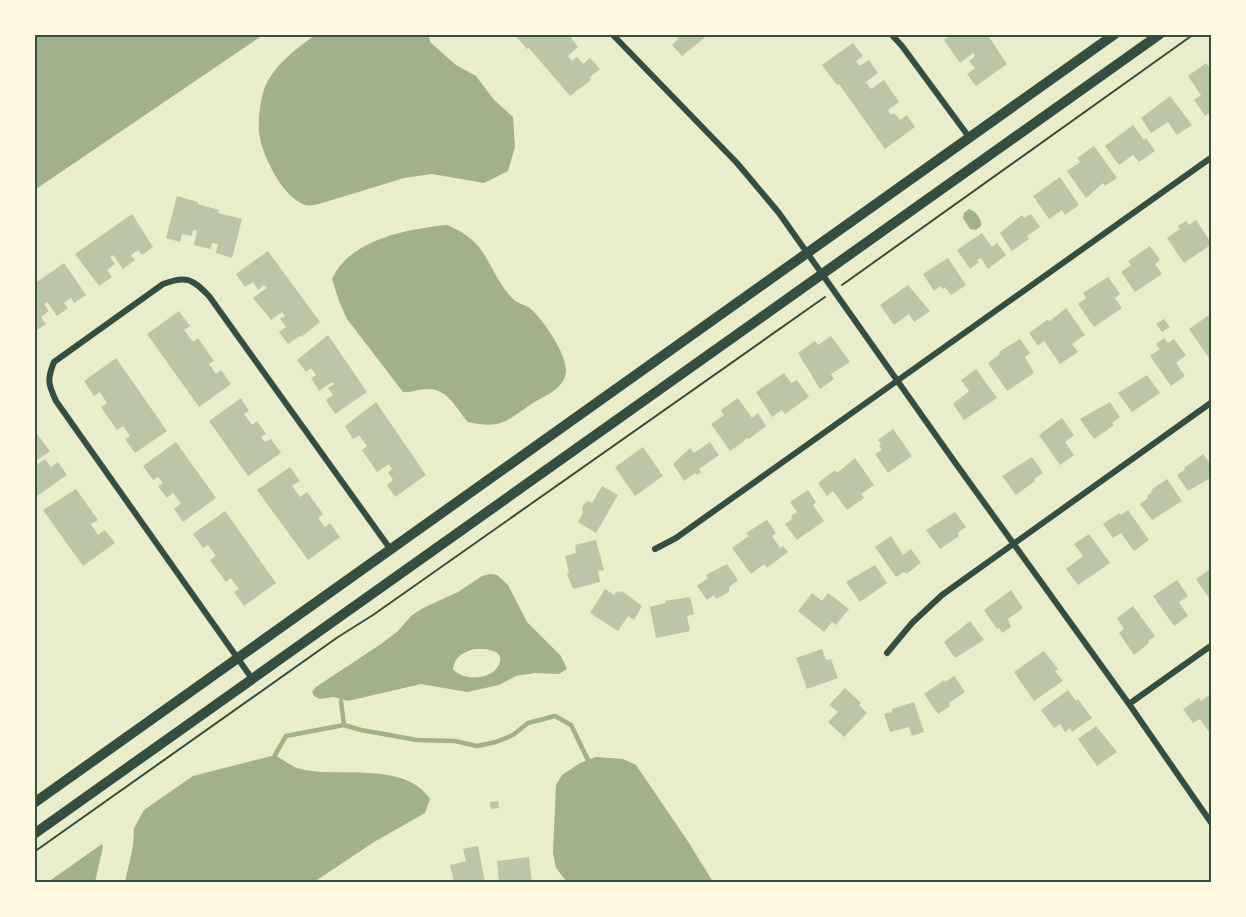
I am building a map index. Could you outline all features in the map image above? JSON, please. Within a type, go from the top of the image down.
[{"type":"street","points":[[612,34],[737,163],[779,213],[1212,824]]},
{"type":"street","points":[[891,34],[969,138]]},
{"type":"street","points":[[34,803],[662,356],[808,255],[1115,34]]},
{"type":"street","points":[[34,834],[1160,34]]},
{"type":"street","points":[[655,549],[676,538],[1212,157]]},
{"type":"street","points":[[253,680],[56,401],[49,387],[49,374],[54,362],[163,284],[184,278],[194,282],[209,296],[391,550]]},
{"type":"street","points":[[887,653],[912,623],[942,595],[1212,402]]},
{"type":"street","points":[[1129,704],[1212,645]]},
{"type":"path","points":[[847,281],[1194,34]]},
{"type":"path","points":[[34,852],[818,302]]},
{"type":"shaded area","points":[[35,34],[263,35],[36,189]]},
{"type":"shaded area","points":[[317,34],[428,35],[431,43],[456,65],[476,76],[494,100],[513,117],[515,147],[508,171],[484,183],[432,174],[404,178],[315,205],[305,205],[297,201],[281,185],[264,152],[259,133],[260,110],[265,87],[275,71],[294,51]]},
{"type":"shaded area","points":[[969,209],[976,213],[981,221],[981,226],[976,230],[970,229],[963,218],[964,213]]},
{"type":"shaded area","points":[[447,225],[462,232],[480,248],[503,287],[516,302],[529,307],[536,314],[554,338],[563,356],[566,372],[557,388],[514,416],[495,424],[468,422],[451,400],[441,392],[424,389],[403,392],[347,319],[332,279],[352,254],[366,245],[398,233]]},
{"type":"shaded area","points":[[497,575],[508,585],[527,622],[561,656],[567,669],[559,674],[535,673],[516,676],[499,685],[467,692],[421,684],[348,701],[334,697],[320,699],[314,696],[312,692],[316,687],[381,644],[398,631],[411,616],[458,592],[482,576]],"holes":[[[474,649],[486,649],[500,656],[496,669],[490,674],[466,676],[453,669],[455,661],[463,654]]]},
{"type":"shaded area","points":[[275,755],[305,770],[390,775],[419,787],[430,799],[425,813],[374,842],[314,882],[125,882],[133,846],[134,828],[144,810],[193,776]]},
{"type":"shaded area","points":[[596,757],[623,759],[636,765],[713,882],[567,882],[556,868],[553,853],[556,785],[562,775],[580,763]]},
{"type":"shaded area","points":[[102,844],[95,882],[48,882]]},
{"type":"building","points":[[514,34],[545,34],[548,37],[551,34],[568,34],[578,47],[568,56],[572,61],[577,57],[583,64],[590,58],[600,69],[589,78],[591,80],[570,96]]},
{"type":"building","points":[[674,34],[709,34],[682,56],[672,45],[678,39]]},
{"type":"building","points":[[952,34],[987,34],[1007,64],[976,86],[967,74],[975,68],[969,61],[975,56],[973,53],[960,63],[944,40]]},
{"type":"building","points":[[853,43],[863,56],[856,61],[859,66],[869,60],[878,73],[866,82],[871,89],[884,80],[899,102],[888,110],[891,115],[894,113],[900,120],[907,115],[915,127],[885,149],[839,84],[837,85],[822,65]]},
{"type":"building","points":[[1206,63],[1212,70],[1212,111],[1205,116],[1194,100],[1201,95],[1188,76]]},
{"type":"building","points":[[1170,96],[1192,125],[1177,135],[1168,122],[1151,133],[1141,118]]},
{"type":"building","points":[[1133,125],[1155,151],[1139,162],[1133,155],[1119,165],[1105,146]]},
{"type":"building","points":[[1094,146],[1117,178],[1105,186],[1103,183],[1086,198],[1067,171],[1080,162],[1077,158]]},
{"type":"building","points":[[1060,177],[1079,205],[1065,215],[1062,210],[1049,219],[1033,196]]},
{"type":"building","points":[[177,196],[219,210],[218,213],[242,219],[232,258],[216,253],[218,244],[212,243],[210,249],[194,245],[197,231],[193,230],[192,236],[182,234],[180,242],[166,238]]},
{"type":"building","points":[[132,214],[153,247],[142,255],[138,250],[131,255],[135,260],[123,269],[113,255],[110,257],[115,264],[107,270],[112,277],[99,286],[75,254]]},
{"type":"building","points":[[1031,214],[1040,227],[1027,236],[1029,239],[1012,251],[1000,233],[1022,215],[1024,218]]},
{"type":"building","points":[[1196,220],[1212,244],[1184,263],[1167,238],[1180,229],[1178,226],[1186,221],[1189,225]]},
{"type":"building","points":[[982,233],[992,247],[997,243],[1006,255],[988,269],[981,258],[970,269],[957,250]]},
{"type":"building","points":[[1150,246],[1160,260],[1155,264],[1162,274],[1135,292],[1121,272],[1131,265],[1128,261]]},
{"type":"building","points":[[268,251],[320,322],[288,344],[279,332],[286,327],[280,319],[285,316],[282,312],[271,320],[253,298],[267,288],[264,285],[258,290],[253,282],[245,287],[236,274]]},
{"type":"building","points":[[948,258],[966,285],[951,295],[945,287],[942,289],[940,286],[934,291],[923,274]]},
{"type":"building","points":[[64,263],[86,295],[74,303],[71,298],[64,303],[68,308],[57,316],[47,302],[44,304],[49,311],[41,317],[46,324],[34,332],[34,284]]},
{"type":"building","points":[[1108,277],[1120,294],[1115,298],[1122,308],[1094,327],[1078,304],[1086,298],[1083,293]]},
{"type":"building","points":[[908,285],[930,311],[914,322],[909,314],[894,325],[880,305]]},
{"type":"building","points":[[1066,308],[1085,335],[1072,344],[1078,352],[1060,364],[1044,341],[1038,346],[1029,333],[1047,320],[1050,321]]},
{"type":"building","points":[[179,311],[190,326],[184,330],[193,342],[198,338],[214,361],[209,364],[216,374],[221,370],[231,384],[199,407],[147,334]]},
{"type":"building","points":[[1212,313],[1212,356],[1209,358],[1189,329]]},
{"type":"building","points":[[1164,319],[1170,327],[1162,332],[1156,324]]},
{"type":"building","points":[[328,335],[367,392],[335,414],[326,400],[333,395],[328,388],[334,384],[332,382],[319,391],[311,378],[316,375],[311,368],[306,372],[297,360]]},
{"type":"building","points":[[831,336],[850,362],[831,374],[834,379],[820,389],[798,353],[815,341],[818,345]]},
{"type":"building","points":[[1164,338],[1168,343],[1174,339],[1186,355],[1176,363],[1185,376],[1171,386],[1150,356],[1160,349],[1156,344]]},
{"type":"building","points":[[1020,339],[1030,353],[1025,357],[1034,373],[1007,391],[988,363],[1000,354],[999,352]]},
{"type":"building","points":[[116,358],[167,431],[135,453],[125,439],[130,436],[123,426],[117,430],[101,407],[107,403],[100,392],[94,396],[84,381]]},
{"type":"building","points":[[976,369],[997,398],[964,420],[953,404],[969,391],[961,380]]},
{"type":"building","points":[[784,373],[791,383],[797,380],[809,397],[785,414],[782,410],[772,417],[756,392]]},
{"type":"building","points":[[1147,375],[1160,393],[1132,412],[1118,393]]},
{"type":"building","points":[[241,398],[249,411],[244,414],[252,425],[257,421],[266,434],[261,437],[265,442],[271,439],[281,453],[248,476],[209,421]]},
{"type":"building","points":[[738,398],[752,418],[758,413],[766,426],[730,451],[711,424],[724,415],[721,410]]},
{"type":"building","points":[[376,402],[426,475],[395,497],[387,485],[393,480],[388,472],[392,469],[389,464],[377,472],[362,450],[367,446],[359,435],[353,439],[345,426]]},
{"type":"building","points":[[1110,402],[1120,417],[1112,423],[1114,425],[1094,439],[1080,419]]},
{"type":"building","points":[[1062,418],[1074,435],[1065,442],[1074,455],[1060,465],[1039,435]]},
{"type":"building","points":[[893,429],[912,456],[888,473],[875,454],[882,450],[878,440]]},
{"type":"building","points":[[34,430],[50,451],[36,461],[38,464],[45,459],[51,467],[58,462],[67,475],[34,498]]},
{"type":"building","points":[[176,442],[216,498],[183,522],[174,509],[181,503],[173,493],[167,498],[158,486],[163,483],[158,477],[153,480],[143,466]]},
{"type":"building","points":[[710,442],[719,455],[699,469],[701,472],[697,475],[695,473],[684,481],[673,464],[690,448],[694,453]]},
{"type":"building","points":[[643,447],[663,476],[635,496],[615,467]]},
{"type":"building","points":[[1203,454],[1212,466],[1212,477],[1188,491],[1177,475]]},
{"type":"building","points":[[1032,457],[1043,473],[1016,495],[1002,476]]},
{"type":"building","points":[[855,458],[874,485],[861,494],[864,498],[847,510],[833,491],[827,496],[818,483],[835,470],[837,473]]},
{"type":"building","points":[[290,467],[300,481],[292,486],[300,497],[307,492],[323,514],[318,518],[325,527],[330,523],[340,537],[308,560],[257,490]]},
{"type":"building","points":[[1167,479],[1182,501],[1152,520],[1140,504],[1148,498],[1151,490]]},
{"type":"building","points":[[602,486],[618,495],[596,533],[578,522],[584,504],[588,501],[592,503]]},
{"type":"building","points":[[76,489],[98,520],[91,524],[98,535],[105,530],[115,543],[83,566],[43,510]]},
{"type":"building","points":[[808,490],[816,502],[813,505],[824,521],[797,540],[785,524],[797,512],[790,502]]},
{"type":"building","points":[[1128,510],[1149,540],[1134,551],[1121,533],[1113,538],[1103,524]]},
{"type":"building","points":[[225,511],[276,583],[244,606],[234,592],[239,589],[231,578],[226,582],[210,560],[216,556],[208,545],[203,548],[193,534]]},
{"type":"building","points":[[955,512],[966,527],[958,533],[959,536],[940,549],[926,530]]},
{"type":"building","points":[[767,520],[776,533],[772,536],[780,548],[783,546],[788,552],[767,568],[764,564],[751,574],[732,548],[749,536],[746,533]]},
{"type":"building","points":[[1089,534],[1110,563],[1078,585],[1066,569],[1083,556],[1074,544]]},
{"type":"building","points":[[891,536],[903,555],[911,549],[921,563],[906,574],[904,572],[896,577],[875,547]]},
{"type":"building","points":[[596,540],[604,570],[598,571],[600,582],[573,589],[567,574],[569,572],[565,556],[576,553],[575,545]]},
{"type":"building","points":[[727,564],[738,580],[729,587],[729,592],[716,599],[714,595],[707,600],[697,586],[708,578],[706,575]]},
{"type":"building","points":[[875,565],[887,583],[860,602],[846,582]]},
{"type":"building","points":[[1212,568],[1212,596],[1209,598],[1196,579]]},
{"type":"building","points":[[1177,580],[1188,596],[1179,602],[1188,616],[1174,626],[1153,596]]},
{"type":"building","points":[[605,589],[614,595],[617,591],[621,593],[622,591],[642,606],[634,620],[628,616],[618,631],[590,613]]},
{"type":"building","points":[[1011,590],[1023,608],[1008,619],[1011,627],[1002,633],[984,610]]},
{"type":"building","points":[[812,593],[822,601],[828,593],[849,609],[836,625],[832,622],[824,632],[798,611]]},
{"type":"building","points":[[690,597],[694,614],[687,616],[690,631],[656,638],[650,607],[666,603],[665,601]]},
{"type":"building","points":[[1133,606],[1155,636],[1134,655],[1119,633],[1124,629],[1117,618]]},
{"type":"building","points":[[970,621],[984,640],[955,658],[944,642]]},
{"type":"building","points":[[822,649],[826,660],[831,659],[838,678],[807,689],[796,658]]},
{"type":"building","points":[[1044,651],[1058,669],[1055,671],[1063,681],[1034,701],[1014,672]]},
{"type":"building","points":[[954,676],[965,692],[938,714],[924,694]]},
{"type":"building","points":[[845,688],[861,703],[859,705],[867,713],[844,737],[828,722],[838,712],[829,705]]},
{"type":"building","points":[[1068,690],[1092,718],[1072,732],[1070,728],[1065,732],[1060,724],[1054,728],[1041,710]]},
{"type":"building","points":[[1208,696],[1212,700],[1212,736],[1200,719],[1193,723],[1183,709],[1199,698],[1201,701]]},
{"type":"building","points":[[914,702],[924,732],[912,736],[909,727],[890,732],[884,714]]},
{"type":"building","points":[[1096,726],[1117,752],[1097,766],[1078,739]]},
{"type":"building","points":[[498,801],[499,808],[491,809],[490,802]]},
{"type":"building","points":[[478,846],[485,882],[454,882],[450,865],[466,861],[463,849]]},
{"type":"building","points":[[529,857],[532,882],[499,882],[497,861]]},
{"type":"waterway","points":[[341,701],[344,725]]},
{"type":"waterway","points":[[275,755],[286,736],[344,725],[417,740],[455,741],[477,746],[513,735],[528,723],[555,716],[571,725],[588,760]]}]
